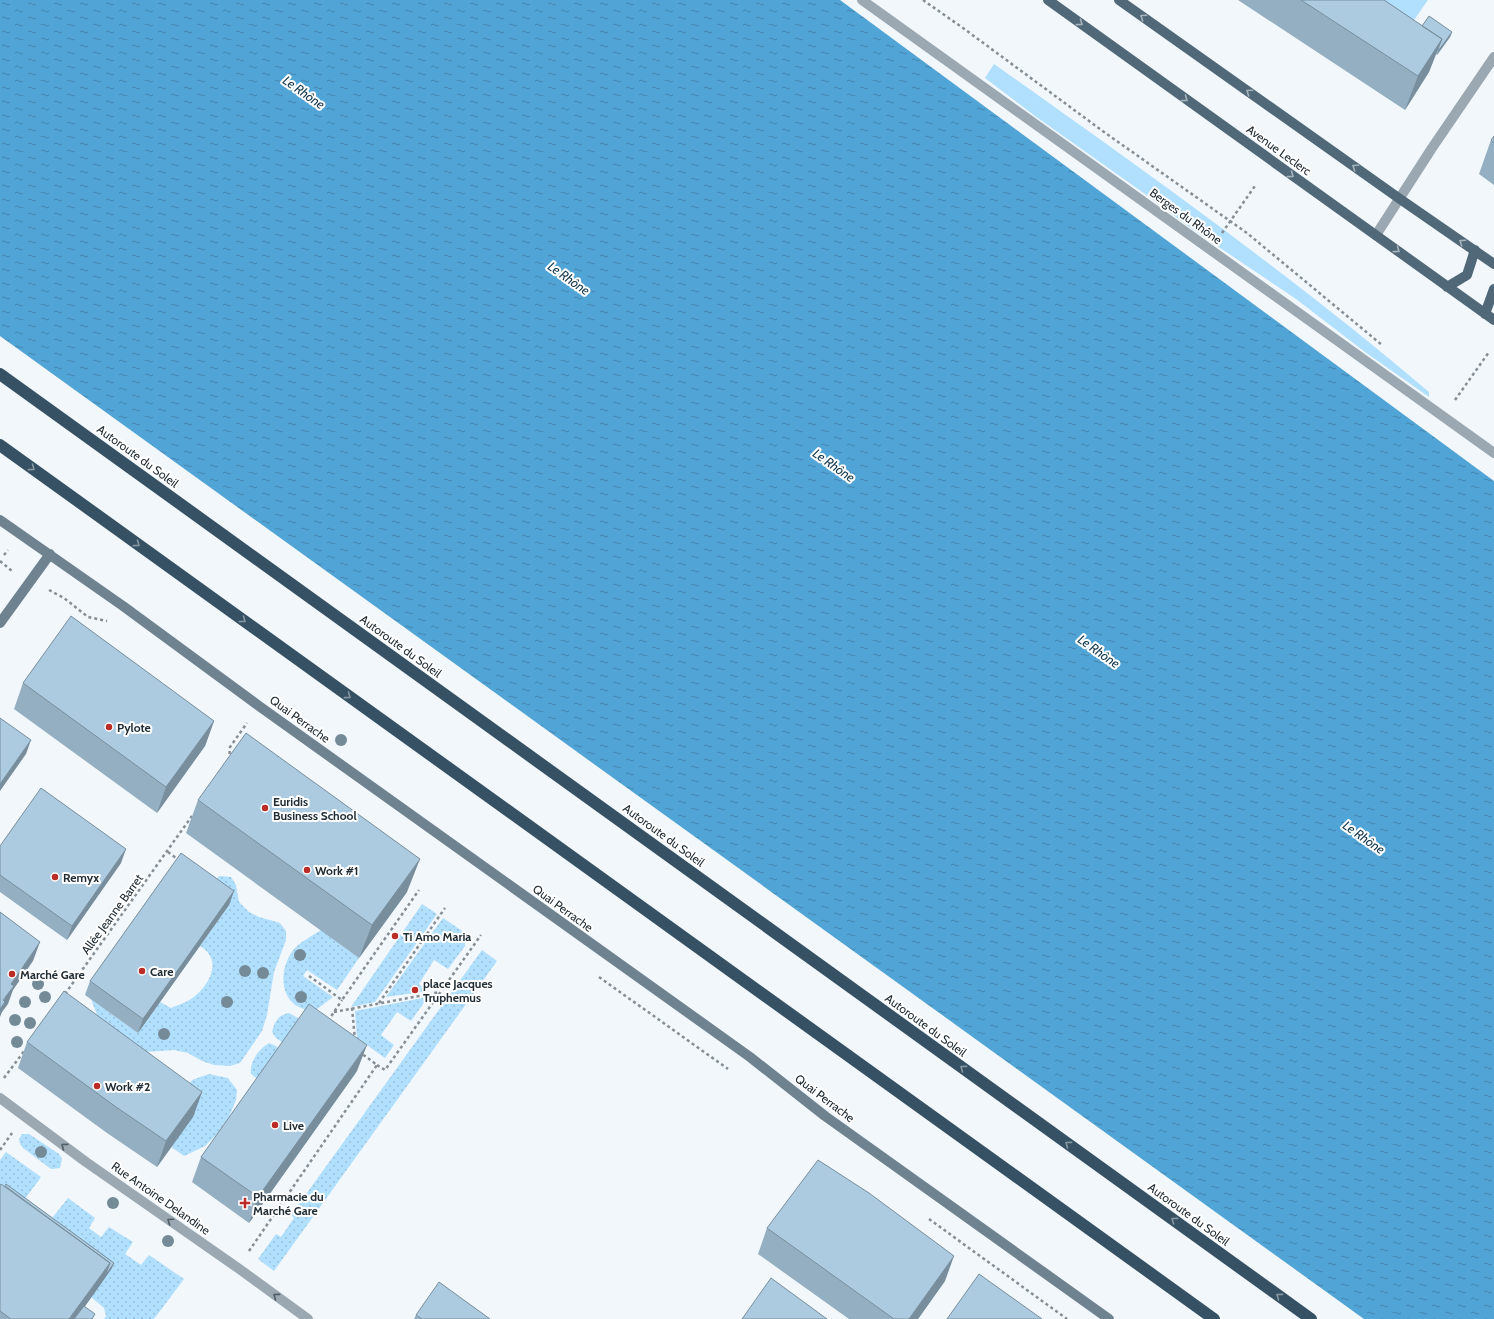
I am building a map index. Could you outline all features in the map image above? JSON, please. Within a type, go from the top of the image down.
[{"type":"highway","name":"Autoroute du Soleil","points":[[0,374],[1311,1319]]},
{"type":"highway","points":[[0,445],[1214,1319]]},
{"type":"main road","name":"Avenue Leclerc","points":[[1048,0],[1494,320]]},
{"type":"main road","points":[[1119,0],[1494,264]]},
{"type":"main road","points":[[1447,287],[1467,275],[1475,250]]},
{"type":"main road","points":[[1485,314],[1494,289]]},
{"type":"street","name":"Berges du Rhône","points":[[862,0],[1494,453]]},
{"type":"street","points":[[1376,235],[1432,148],[1494,57]]},
{"type":"street","name":"Quai Perrache","points":[[0,520],[123,606],[259,706],[750,1057],[825,1116],[1109,1319]]},
{"type":"street","points":[[0,623],[50,554]]},
{"type":"street","name":"Rue Antoine Delandine","points":[[0,1098],[86,1162],[238,1268],[308,1319]]},
{"type":"path","points":[[923,0],[1104,132],[1230,221],[1382,345]]},
{"type":"path","points":[[1224,229],[1255,186]]},
{"type":"path","points":[[1444,416],[1489,352]]},
{"type":"path","points":[[31,580],[64,598],[88,617],[106,621],[112,625]]},
{"type":"path","points":[[228,765],[230,747],[259,706]]},
{"type":"path","points":[[247,723],[253,728]]},
{"type":"path","name":"Allée Jeanne Barret","points":[[61,1000],[194,814]]},
{"type":"path","points":[[168,852],[184,864]]},
{"type":"path","points":[[327,1022],[419,890]]},
{"type":"path","points":[[379,1003],[444,908]]},
{"type":"path","points":[[357,1050],[385,1070],[481,935]]},
{"type":"path","points":[[596,975],[729,1070]]},
{"type":"path","points":[[309,976],[342,1000]]},
{"type":"path","points":[[334,1012],[440,992]]},
{"type":"path","points":[[352,1008],[356,1043]]},
{"type":"path","points":[[0,1084],[28,1046]]},
{"type":"path","points":[[238,1268],[377,1065]]},
{"type":"path","points":[[927,1217],[1067,1319]]},
{"type":"shaded area","points":[[1351,0],[1428,0],[1403,36]]},
{"type":"shaded area","points":[[994,64],[1215,223],[1269,264],[1376,348],[1429,392],[1429,397],[1365,352],[1296,299],[1192,229],[1035,116],[985,78]]},
{"type":"shaded area","points":[[219,876],[231,877],[236,885],[239,902],[249,912],[259,917],[280,923],[286,931],[286,940],[274,972],[267,1015],[262,1031],[240,1063],[230,1066],[214,1065],[202,1061],[188,1053],[174,1050],[144,1052],[100,1023],[91,999],[138,1033],[160,1002],[171,1008],[198,994],[208,981],[212,966],[211,958],[200,946],[229,905],[208,890]]},
{"type":"shaded area","points":[[422,904],[437,914],[375,1002],[351,1007]]},
{"type":"shaded area","points":[[443,918],[465,933],[465,946],[448,969],[434,960],[419,984],[428,991],[386,997]]},
{"type":"shaded area","points":[[321,930],[359,958],[337,990],[307,970],[303,976],[333,997],[312,1013],[295,1005],[290,999],[286,992],[283,977],[284,969],[290,954],[304,941]]},
{"type":"shaded area","points":[[482,950],[497,961],[274,1271],[258,1259],[276,1234],[281,1237],[294,1218],[291,1215]]},
{"type":"shaded area","points":[[428,997],[411,1021],[397,1012],[381,1035],[394,1045],[385,1058],[357,1038],[355,1011]]},
{"type":"shaded area","points":[[289,1013],[304,1023],[288,1046],[276,1038],[272,1032],[278,1019],[282,1015]]},
{"type":"shaded area","points":[[269,1043],[276,1046],[283,1053],[262,1082],[251,1074],[251,1069],[253,1060],[258,1052]]},
{"type":"shaded area","points":[[209,1074],[228,1078],[237,1090],[236,1100],[229,1117],[216,1135],[205,1146],[184,1156],[171,1147],[175,1104],[192,1080]]},
{"type":"shaded area","points":[[22,1134],[29,1134],[59,1154],[62,1159],[60,1168],[51,1169],[23,1148],[19,1139]]},
{"type":"shaded area","points":[[6,1152],[41,1177],[22,1203],[0,1195],[0,1160]]},
{"type":"shaded area","points":[[68,1198],[95,1218],[89,1228],[101,1237],[109,1227],[133,1242],[125,1254],[141,1265],[149,1255],[184,1279],[154,1319],[104,1319],[106,1316],[104,1308],[91,1297],[49,1222]]},
{"type":"water","name":"Le Rhône","points":[[0,0],[840,0],[1494,481],[1494,1319],[1364,1319],[0,336]]},
{"type":"building","points":[[1301,0],[1384,0],[1442,39],[1418,76]]},
{"type":"building","points":[[1429,16],[1452,32],[1439,50],[1438,49],[1442,39],[1422,26]]},
{"type":"building","points":[[1494,136],[1494,143],[1491,140]]},
{"type":"building","name":"Pylote","points":[[71,616],[214,721],[166,787],[23,683]]},
{"type":"building","points":[[0,718],[31,740],[0,784]]},
{"type":"building","points":[[246,733],[420,859],[372,925],[198,800]]},
{"type":"building","name":"Remyx","points":[[41,788],[126,849],[72,926],[0,875],[0,846]]},
{"type":"building","name":"Care","points":[[181,853],[234,891],[143,1019],[90,981]]},
{"type":"building","points":[[0,912],[40,942],[11,984],[14,986],[3,1000],[5,1002],[0,1009]]},
{"type":"building","points":[[64,991],[202,1092],[166,1141],[116,1107],[27,1042]]},
{"type":"building","name":"Live","points":[[309,1004],[367,1045],[258,1197],[201,1157]]},
{"type":"building","points":[[818,1160],[869,1193],[954,1256],[909,1319],[894,1319],[767,1228]]},
{"type":"building","points":[[1,1184],[110,1263],[69,1319],[11,1319],[0,1311]]},
{"type":"building","points":[[6,1184],[114,1263],[105,1276],[110,1263],[5,1186]]},
{"type":"building","points":[[979,1274],[1042,1319],[947,1319]]},
{"type":"building","points":[[771,1278],[827,1319],[742,1319]]},
{"type":"building","points":[[439,1282],[490,1319],[422,1319],[416,1315]]},
{"type":"building","points":[[84,1306],[95,1314],[92,1319],[74,1319]]},
{"type":"place","name":"Pylote","points":[[109,727]]},
{"type":"place","name":"Euridis Business School","points":[[265,808]]},
{"type":"place","name":"Work #1","points":[[307,870]]},
{"type":"place","name":"Remyx","points":[[55,877]]},
{"type":"place","name":"Ti Amo Maria","points":[[395,936]]},
{"type":"place","name":"Care","points":[[142,971]]},
{"type":"place","name":"Marché Gare","points":[[12,974]]},
{"type":"place","name":"place Jacques Truphemus","points":[[415,990]]},
{"type":"place","name":"Work #2","points":[[97,1086]]},
{"type":"place","name":"Live","points":[[275,1125]]},
{"type":"place","name":"Pharmacie du Marché Gare","points":[[245,1203]]}]
